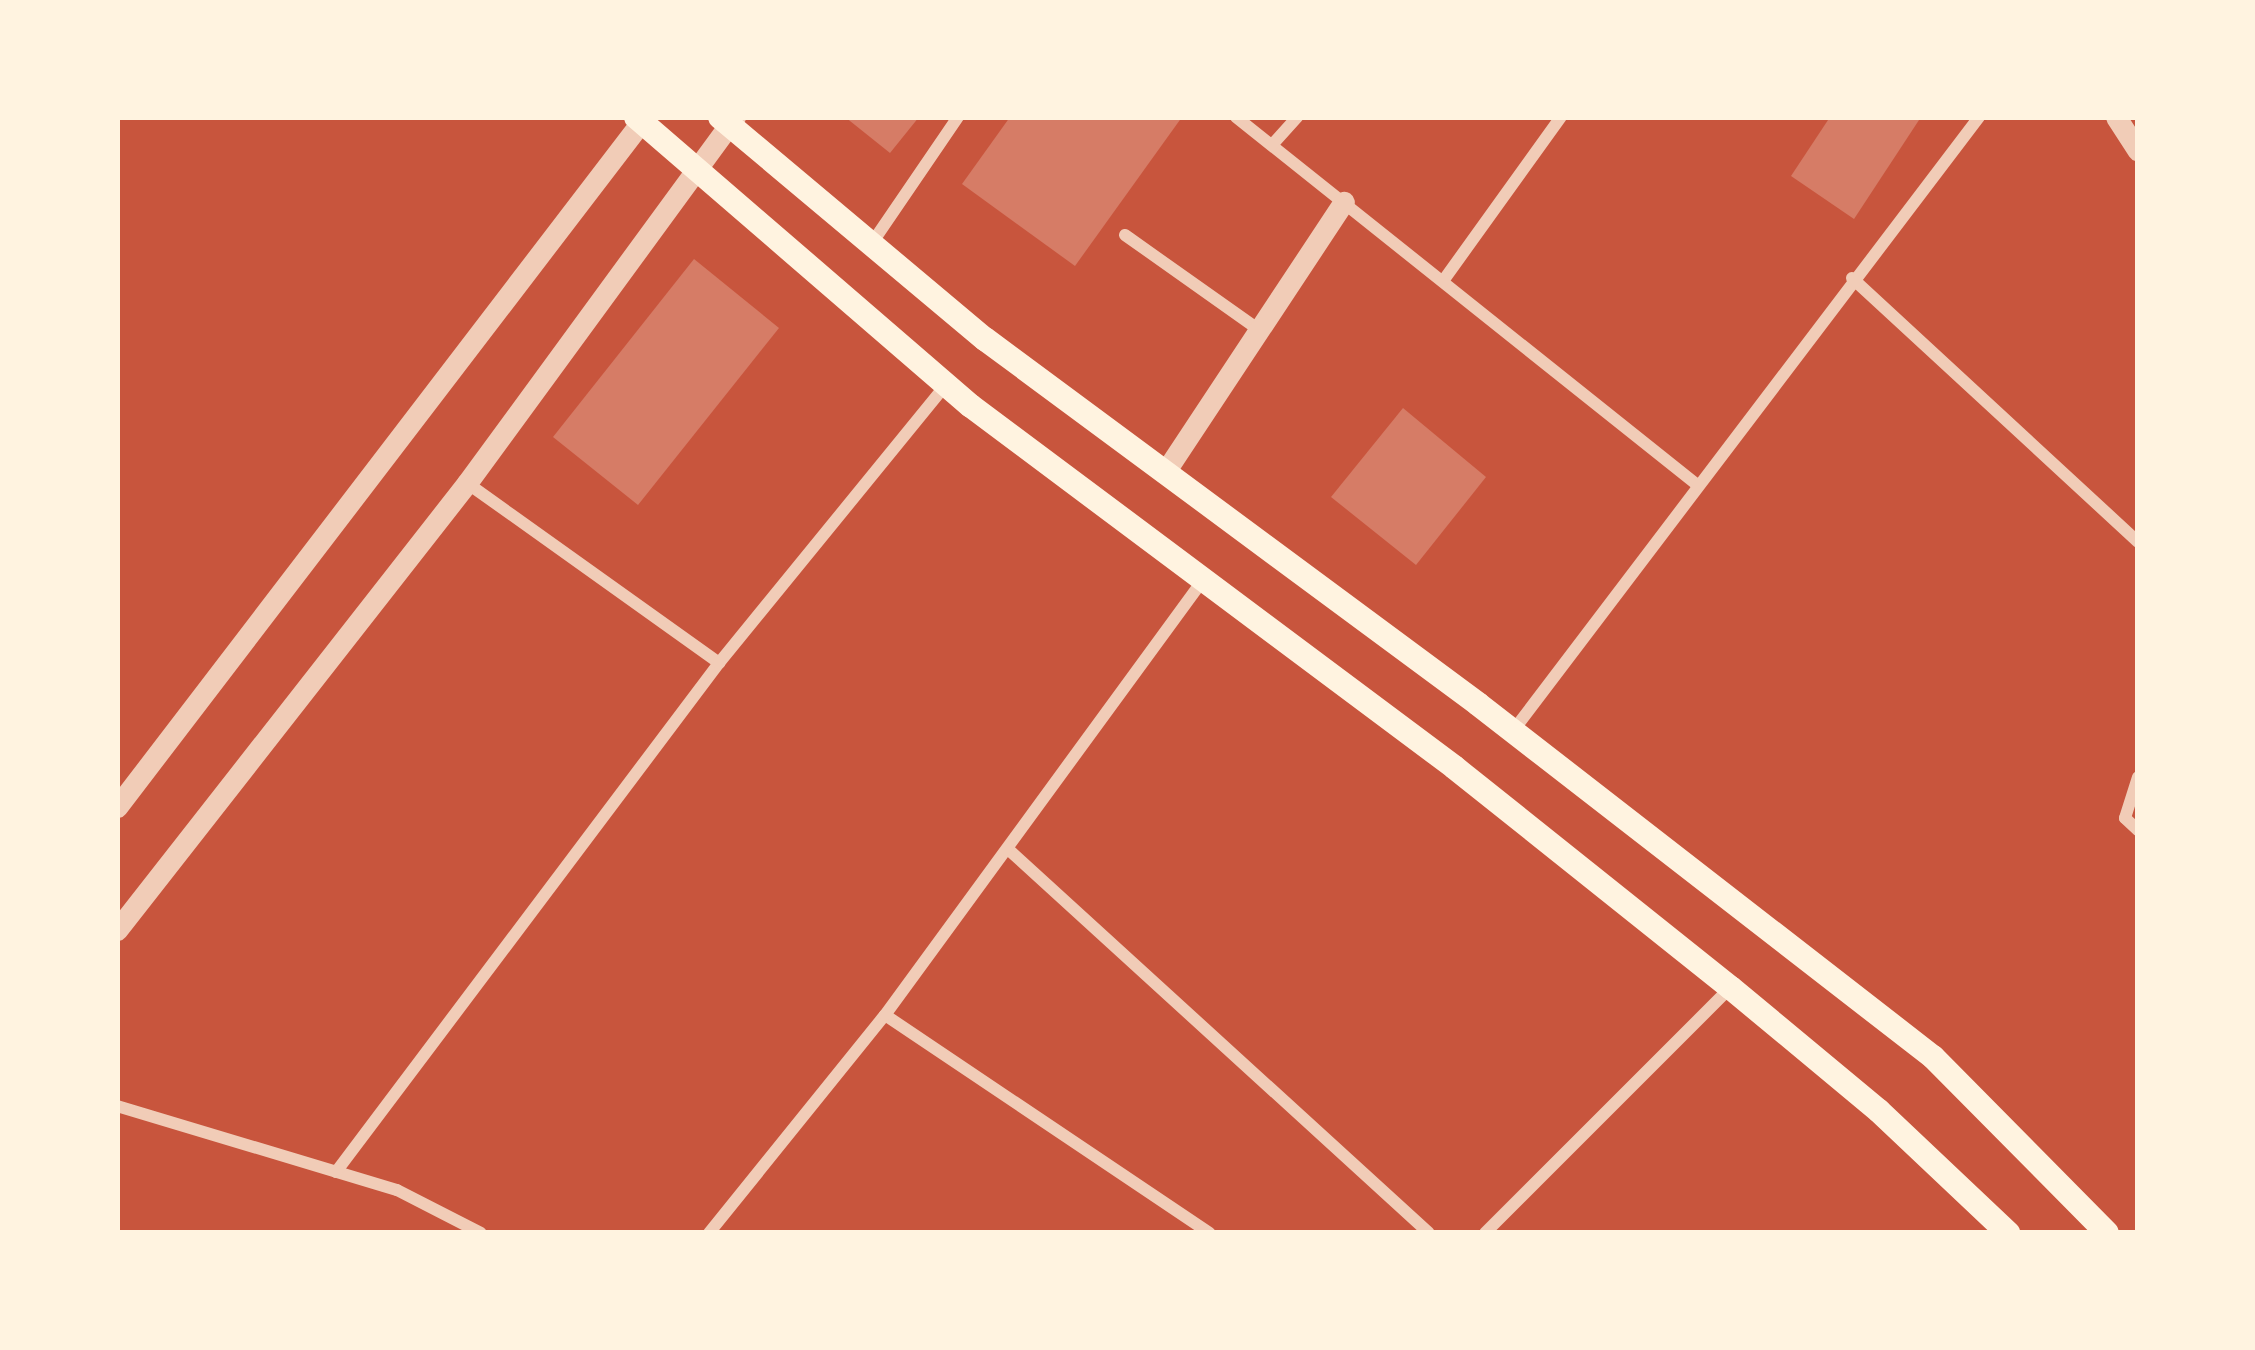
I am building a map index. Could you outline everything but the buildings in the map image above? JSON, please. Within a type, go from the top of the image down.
[{"type":"main road","points":[[641,119],[946,385],[1731,988],[1880,1111],[2008,1233]]},
{"type":"main road","points":[[728,120],[985,339],[1513,731],[1933,1057],[2108,1233]]},
{"type":"street","points":[[872,243],[958,117]]},
{"type":"street","points":[[1236,117],[1696,484]]},
{"type":"street","points":[[1272,145],[1297,117]]},
{"type":"street","points":[[1443,281],[1561,117]]},
{"type":"street","points":[[1513,731],[1852,278],[1979,117]]},
{"type":"street","points":[[2116,117],[2138,151]]},
{"type":"street","points":[[117,807],[641,119]]},
{"type":"street","points":[[117,929],[466,484],[728,120]]},
{"type":"street","points":[[1165,472],[1344,202]]},
{"type":"street","points":[[1125,235],[1259,330]]},
{"type":"street","points":[[1852,278],[2138,542]]},
{"type":"street","points":[[336,1172],[719,663],[946,385]]},
{"type":"street","points":[[466,484],[719,663]]},
{"type":"street","points":[[709,1233],[885,1015],[1203,580]]},
{"type":"street","points":[[2138,777],[2125,818],[2138,830]]},
{"type":"street","points":[[1009,850],[1429,1233]]},
{"type":"street","points":[[1485,1233],[1731,988]]},
{"type":"street","points":[[885,1015],[1210,1233]]},
{"type":"street","points":[[117,1106],[397,1190],[482,1233]]}]
